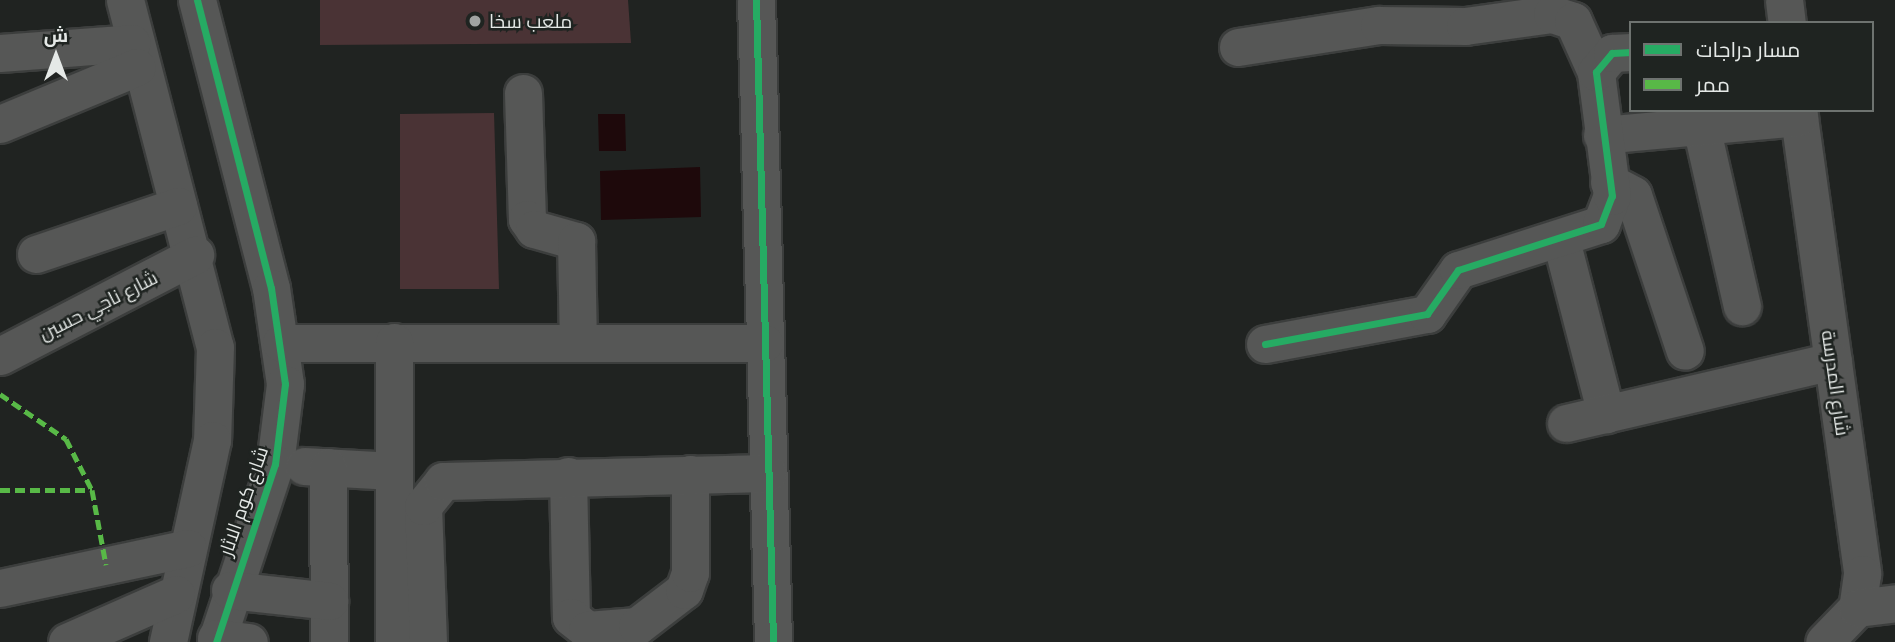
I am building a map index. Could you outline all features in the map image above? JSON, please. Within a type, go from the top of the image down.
[{"type":"street","name":"شارع كوم الاثار","points":[[125,0],[134,55],[195,255],[215,347],[216,394],[168,642]]},
{"type":"street","name":"شارع كوم الاثار","points":[[197,0],[281,343],[283,424],[275,464],[230,590],[227,641]]},
{"type":"street","points":[[756,0],[773,642]]},
{"type":"street","points":[[1784,0],[1787,21]]},
{"type":"street","points":[[1238,47],[1379,25],[1465,26],[1552,14],[1573,21],[1596,72],[1609,181],[1611,207],[1601,225],[1561,240],[1458,270],[1427,314],[1265,345]]},
{"type":"street","points":[[1596,72],[1612,53],[1629,52]]},
{"type":"street","points":[[0,53],[134,55]]},
{"type":"street","points":[[0,124],[134,55]]},
{"type":"street","points":[[523,93],[527,219],[534,229],[576,241],[578,343]]},
{"type":"street","points":[[1602,135],[1799,114]]},
{"type":"street","name":"شارع المدرسة","points":[[1799,114],[1862,574],[1857,608]]},
{"type":"street","points":[[1701,126],[1742,306]]},
{"type":"street","points":[[1609,181],[1633,195],[1685,351]]},
{"type":"street","points":[[36,254],[178,206]]},
{"type":"street","points":[[1561,240],[1606,414]]},
{"type":"street","name":"شارع ناجي حسين","points":[[0,356],[195,255]]},
{"type":"street","points":[[394,342],[394,642]]},
{"type":"street","points":[[281,343],[764,343]]},
{"type":"street","points":[[1566,424],[1833,361]]},
{"type":"street","points":[[275,464],[393,471]]},
{"type":"street","points":[[328,467],[329,642]]},
{"type":"street","points":[[428,642],[423,506],[433,486],[454,479],[768,473]]},
{"type":"street","points":[[568,476],[571,617],[587,630],[637,626],[684,590],[690,573],[690,474]]},
{"type":"street","points":[[0,588],[188,548]]},
{"type":"street","points":[[230,590],[329,601]]},
{"type":"street","points":[[67,642],[176,594]]},
{"type":"street","points":[[1824,642],[1857,608],[1895,603]]},
{"type":"shaded area","name":"ملعب سخا","points":[[320,0],[628,0],[631,43],[320,45]]},
{"type":"shaded area","points":[[494,113],[499,289],[400,289],[400,114]]},
{"type":"shaded area","points":[[598,114],[625,114],[626,151],[599,151]]},
{"type":"shaded area","points":[[700,167],[701,217],[601,220],[600,171]]},
{"type":"marked path","points":[[0,394],[66,439],[92,490],[106,565]]},
{"type":"marked path","points":[[0,490],[92,490]]},
{"type":"cycle path","points":[[197,0],[271,288],[285,384],[275,464],[216,642]]},
{"type":"cycle path","points":[[756,0],[773,642]]},
{"type":"cycle path","points":[[1265,344],[1427,314],[1458,270],[1601,224],[1612,196],[1596,72],[1612,53],[1629,52]]},
{"type":"place","name":"ملعب سخا","points":[[475,21]]}]
